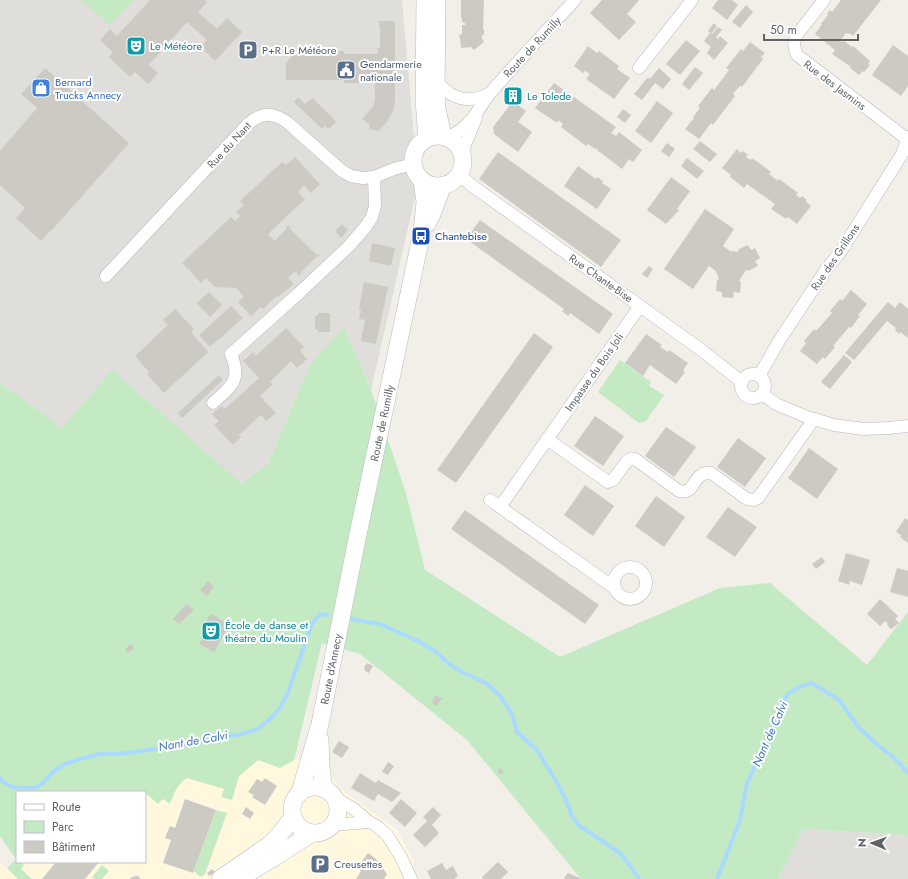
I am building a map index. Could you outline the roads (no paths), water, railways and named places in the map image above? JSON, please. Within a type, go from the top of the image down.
[{"type":"main road","points":[[425,0],[424,96],[426,138]]},
{"type":"main road","points":[[437,0],[437,109],[446,137]]},
{"type":"main road","points":[[435,136],[446,137],[456,144],[462,152],[463,164],[457,178],[443,185],[432,185],[422,180],[416,173],[413,159],[416,149],[426,138],[435,136]]},
{"type":"main road","name":"Route de Rumilly","points":[[342,614],[422,232],[424,202],[422,180]]},
{"type":"main road","name":"Route de Rumilly","points":[[422,232],[432,214],[443,185]]},
{"type":"main road","name":"Route d'Annecy","points":[[300,792],[320,724],[342,614]]},
{"type":"main road","name":"Route d'Annecy","points":[[320,724],[321,768],[329,794]]},
{"type":"main road","points":[[239,879],[312,833],[323,831],[332,825],[337,816],[337,807],[329,794],[316,787],[307,788],[300,792],[294,799],[292,808],[293,817],[300,828],[312,833]]},
{"type":"main road","points":[[220,879],[269,845],[293,817]]},
{"type":"street","name":"Route de Rumilly","points":[[446,137],[463,129],[469,123],[489,94],[519,59],[575,0]]},
{"type":"street","points":[[639,68],[692,0]]},
{"type":"street","name":"Rue des Jasmins","points":[[824,0],[796,36],[794,47],[797,55],[907,138]]},
{"type":"street","points":[[436,79],[443,89],[462,99],[473,99],[489,94]]},
{"type":"street","name":"Route de Rumilly","points":[[462,152],[480,108]]},
{"type":"street","name":"Rue du Nant","points":[[106,276],[247,125],[253,119],[261,115],[268,114],[279,117],[287,122],[342,171],[351,176],[363,178],[374,177],[394,169],[413,164]]},
{"type":"street","name":"Rue des Grillons","points":[[759,376],[828,266],[841,251],[902,154],[907,138]]},
{"type":"street","name":"Rue Chante-Bise","points":[[459,174],[471,185],[700,349],[742,382]]},
{"type":"street","points":[[213,403],[233,384],[235,372],[231,354],[349,246],[367,225],[372,217],[375,206],[374,177]]},
{"type":"street","name":"Impasse du Bois Joli","points":[[500,507],[640,306]]},
{"type":"street","points":[[752,374],[759,376],[763,379],[765,387],[762,394],[752,398],[746,395],[742,389],[742,382],[748,375],[752,374]]},
{"type":"street","points":[[762,394],[776,404],[806,417],[834,425],[864,429],[908,426]]},
{"type":"street","points":[[548,439],[608,482],[613,480],[628,460],[635,459],[679,491],[688,491],[700,475],[708,472],[747,499],[754,500],[758,498],[814,419]]},
{"type":"street","points":[[490,500],[616,589]]},
{"type":"street","points":[[329,794],[354,809],[387,835],[401,857],[410,879]]},
{"type":"street","points":[[332,825],[370,822]]},
{"type":"waterway","name":"Nant de Calvi","points":[[0,778],[12,787],[35,788],[43,783],[53,772],[65,764],[80,759],[99,754],[119,754],[183,745],[225,736],[237,735],[258,729],[280,708],[287,695],[312,623],[320,614],[327,615]]},
{"type":"waterway","name":"Nant de Calvi","points":[[352,619],[380,624],[416,640],[435,651],[449,664],[486,683],[500,696],[511,712],[517,732],[537,750],[560,788],[572,817],[580,826],[621,854],[639,879]]},
{"type":"waterway","name":"Nant de Calvi","points":[[717,879],[740,820],[747,783],[787,695],[796,689],[812,683],[839,700],[860,729],[894,758],[908,773]]},
{"type":"place","name":"Le Météore","points":[[136,46]]},
{"type":"place","name":"P+R Le Météore","points":[[248,50]]},
{"type":"place","name":"Gendarmerie nationale","points":[[346,70]]},
{"type":"place","name":"Bernard Trucks Annecy","points":[[41,88]]},
{"type":"place","name":"Le Tolede","points":[[513,96]]},
{"type":"place","name":"Chantebise","points":[[421,236]]},
{"type":"place","name":"École de danse et théatre du Moulin","points":[[211,631]]},
{"type":"place","name":"Creusettes","points":[[320,864]]}]
